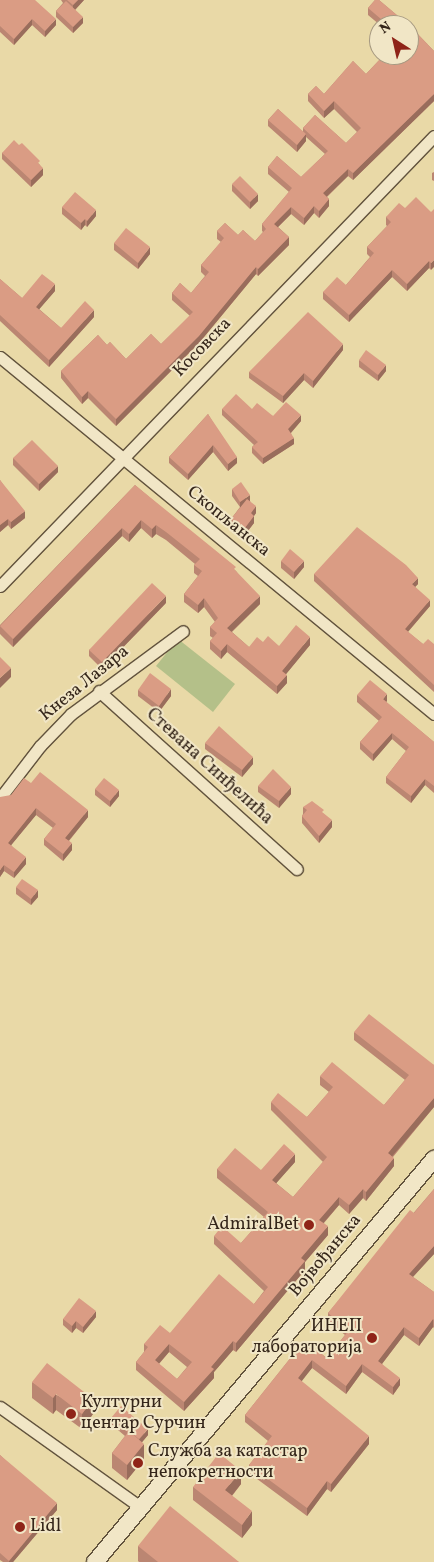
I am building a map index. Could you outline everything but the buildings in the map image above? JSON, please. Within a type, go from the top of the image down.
[{"type":"main road","name":"Војвођанска","points":[[95,1562],[434,1159]]},
{"type":"street","name":"Косовска","points":[[0,586],[434,136]]},
{"type":"street","name":"Скопљанска","points":[[0,357],[434,714]]},
{"type":"street","name":"Кнеза Лазара","points":[[0,798],[60,724],[99,691],[183,631]]},
{"type":"street","name":"Стевана Синђелића","points":[[99,691],[297,869]]},
{"type":"street","points":[[0,1407],[140,1508]]},
{"type":"green space","points":[[178,639],[235,684],[213,712],[156,666]]},
{"type":"place","name":"AdmiralBet","points":[[309,1225]]},
{"type":"place","name":"ИНЕП лабораторија","points":[[372,1338]]},
{"type":"place","name":"Културни центар Сурчин","points":[[71,1414]]},
{"type":"place","name":"Служба за катастар непокретности","points":[[138,1463]]},
{"type":"place","name":"Lidl","points":[[20,1527]]}]
